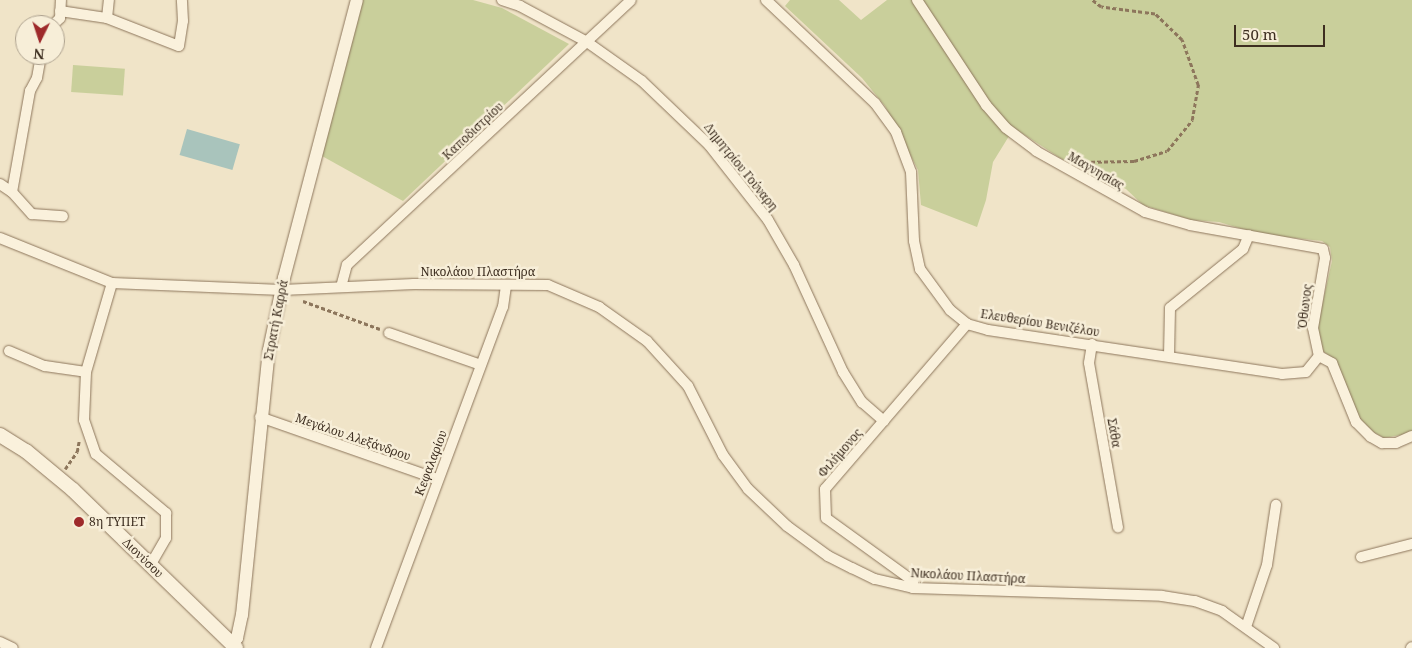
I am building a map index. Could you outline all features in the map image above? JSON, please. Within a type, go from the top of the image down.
[{"type":"main road","name":"Διονύσου","points":[[0,435],[26,451],[59,479],[151,564],[234,646]]},
{"type":"street","points":[[60,15],[61,0]]},
{"type":"street","points":[[107,18],[109,0]]},
{"type":"street","points":[[60,11],[107,18],[179,46],[183,22],[182,0]]},
{"type":"street","name":"Στρατή Καρρά","points":[[234,646],[242,615],[260,417],[282,290],[357,0]]},
{"type":"street","name":"Δημητρίου Γούναρη","points":[[502,0],[520,6],[587,42],[642,81],[681,115],[746,190],[768,220],[794,265],[843,372],[862,402],[884,421]]},
{"type":"street","name":"Καποδιστρίου","points":[[341,287],[347,266],[631,0]]},
{"type":"street","name":"Ελευθερίου Βενιζέλου","points":[[766,0],[876,103],[896,132],[911,172],[914,241],[920,269],[950,310],[967,324],[988,330],[1296,375],[1306,372],[1319,356]]},
{"type":"street","name":"Μαγνησίας","points":[[917,0],[960,70],[991,111],[1029,146],[1144,212],[1190,225],[1320,246],[1325,252],[1325,258]]},
{"type":"street","points":[[12,192],[30,91],[37,78],[39,65]]},
{"type":"street","points":[[0,184],[12,192],[32,214],[63,216]]},
{"type":"street","points":[[1169,356],[1170,308],[1243,249],[1249,235]]},
{"type":"street","name":"Νικολάου Πλαστήρα","points":[[0,238],[112,283],[282,290],[341,287],[539,284],[556,288],[598,307],[636,333],[688,386],[723,455],[748,488],[787,526],[828,556],[875,578],[913,588],[1162,596],[1195,600],[1222,611],[1274,648]]},
{"type":"street","name":"Όθωνος","points":[[1319,356],[1313,328],[1325,258]]},
{"type":"street","points":[[112,283],[86,372],[84,421],[96,454],[166,514],[166,538],[151,564]]},
{"type":"street","name":"Κεφαλαρίου","points":[[376,648],[502,307],[506,286]]},
{"type":"street","name":"Φιλήμονος","points":[[913,588],[913,581],[826,518],[823,503],[825,489],[967,324]]},
{"type":"street","points":[[389,333],[481,365]]},
{"type":"street","name":"Σάθα","points":[[1092,344],[1089,363],[1118,527]]},
{"type":"street","points":[[9,352],[45,366],[86,372]]},
{"type":"street","points":[[1319,356],[1332,363],[1356,422],[1371,437],[1382,443],[1396,443],[1412,436]]},
{"type":"street","name":"Μεγάλου Αλεξάνδρου","points":[[260,417],[438,480]]},
{"type":"street","points":[[1246,627],[1267,565],[1276,505]]},
{"type":"street","points":[[1361,557],[1412,544]]},
{"type":"street","points":[[0,642],[13,648]]},
{"type":"path","points":[[1062,166],[1086,161],[1134,161],[1167,151],[1192,120],[1198,84],[1182,40],[1155,14],[1102,7],[1092,0]]},
{"type":"path","points":[[282,290],[311,304],[389,333]]},
{"type":"path","points":[[59,479],[77,452],[84,421]]},
{"type":"green space","points":[[362,0],[473,0],[502,8],[569,44],[403,201],[322,156]]},
{"type":"green space","points":[[790,0],[839,0],[861,20],[887,0],[1412,0],[1412,433],[1384,438],[1368,429],[1359,417],[1334,360],[1323,351],[1317,339],[1318,323],[1332,261],[1330,247],[1322,241],[1259,234],[1219,222],[1191,220],[1143,205],[1126,189],[1060,158],[1014,128],[993,162],[986,200],[977,227],[921,205],[918,170],[885,106],[862,78],[785,6]]},
{"type":"green space","points":[[73,65],[125,69],[123,96],[71,92]]},
{"type":"water","points":[[187,129],[240,144],[232,170],[180,155]]},
{"type":"place","name":"8η ΤΥΠΕΤ","points":[[79,522]]}]
